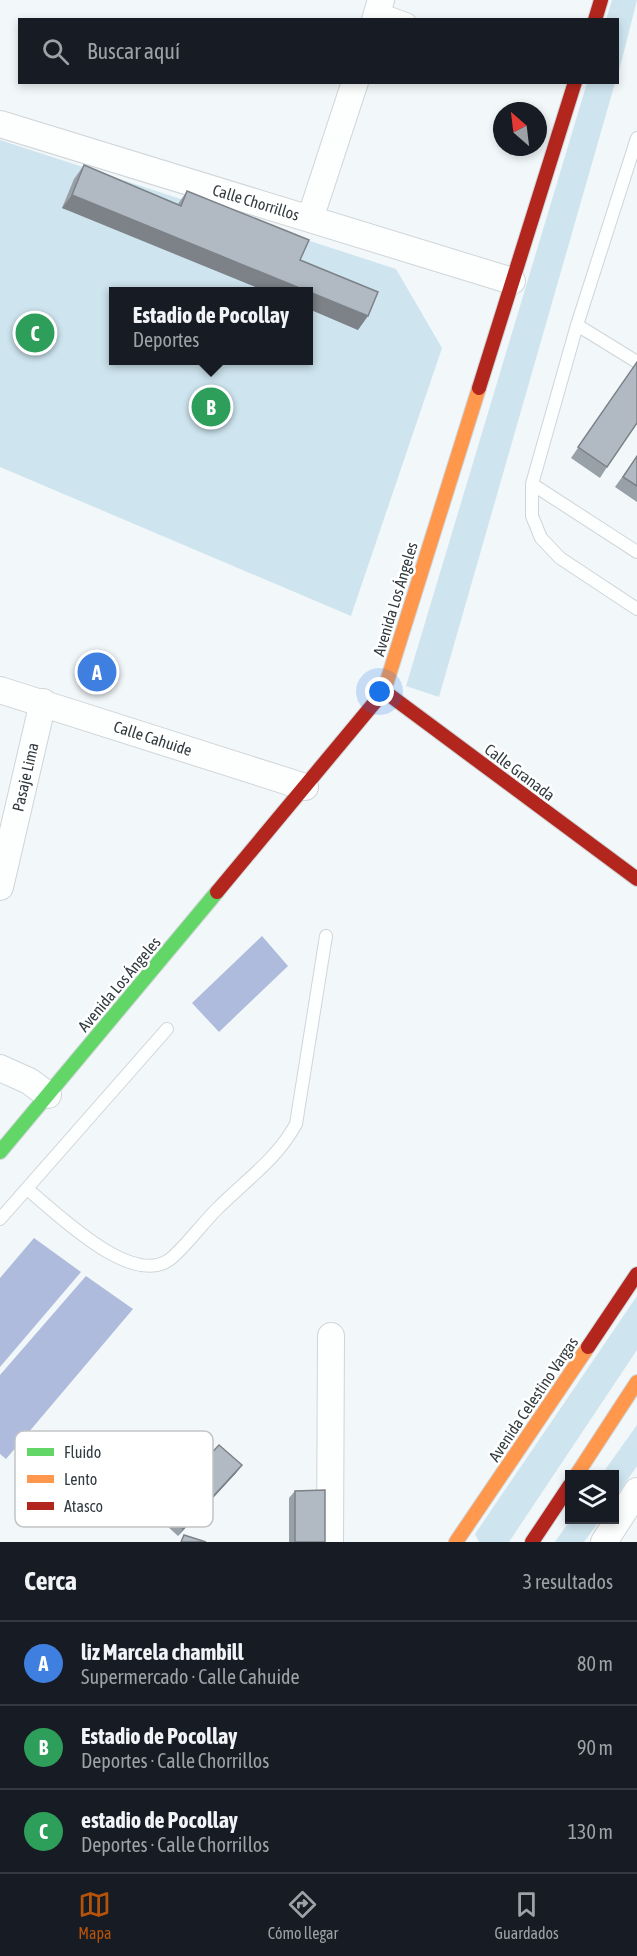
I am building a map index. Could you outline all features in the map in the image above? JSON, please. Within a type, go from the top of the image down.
[{"type":"street","points":[[596,18],[601,0]]},
{"type":"street","points":[[310,219],[354,84]]},
{"type":"street","name":"Avenida Los Ángeles","points":[[0,1152],[384,692],[574,84]]},
{"type":"street","name":"Calle Chorrillos","points":[[0,124],[512,281]]},
{"type":"street","name":"Calle Cahuide","points":[[0,690],[305,787]]},
{"type":"street","name":"Calle Granada","points":[[384,692],[637,879]]},
{"type":"street","name":"Pasaje Lima","points":[[0,887],[43,702]]},
{"type":"street","points":[[0,1068],[29,1081],[48,1095]]},
{"type":"street","name":"Avenida Celestino Vargas","points":[[456,1542],[637,1274]]},
{"type":"street","points":[[330,1542],[331,1336]]},
{"type":"street","points":[[580,1470],[637,1382]]},
{"type":"street","points":[[604,1542],[637,1491]]},
{"type":"street","points":[[532,1542],[565,1492]]},
{"type":"lane","points":[[379,10],[403,18]]},
{"type":"lane","points":[[637,138],[577,324],[532,484],[532,516],[541,538],[560,558],[637,609]]},
{"type":"lane","points":[[577,324],[637,362]]},
{"type":"lane","points":[[532,484],[637,552]]},
{"type":"lane","points":[[27,1189],[99,1247],[125,1261],[151,1267],[169,1260],[236,1190],[266,1166],[285,1146],[296,1124],[326,936]]},
{"type":"lane","points":[[0,1219],[167,1029]]},
{"type":"shaded area","points":[[612,0],[637,0],[619,71],[619,18],[607,18]]},
{"type":"shaded area","points":[[587,84],[615,84],[439,697],[406,686]]},
{"type":"shaded area","points":[[0,140],[396,269],[442,348],[351,616],[0,467]]},
{"type":"shaded area","points":[[637,1296],[637,1350],[509,1542],[479,1542],[475,1534]]},
{"type":"shaded area","points":[[637,1425],[637,1466],[619,1492],[619,1470],[605,1470]]},
{"type":"shaded area","points":[[567,1524],[597,1524],[584,1542],[555,1542]]},
{"type":"water","points":[[262,936],[288,966],[219,1032],[192,1003]]},
{"type":"water","points":[[34,1238],[81,1272],[0,1367],[0,1278]]},
{"type":"water","points":[[86,1276],[133,1309],[30,1431],[15,1431],[15,1448],[6,1459],[0,1454],[0,1375]]},
{"type":"building","points":[[84,165],[181,206],[187,191],[309,240],[300,260],[378,292],[368,316],[313,294],[313,287],[297,287],[72,195]]},
{"type":"building","points":[[637,362],[637,423],[607,467],[578,447]]},
{"type":"building","points":[[637,456],[637,486],[623,477]]},
{"type":"building","points":[[219,1445],[242,1465],[213,1496],[213,1451]]},
{"type":"building","points":[[325,1490],[325,1542],[295,1542],[295,1491]]},
{"type":"building","points":[[184,1535],[206,1542],[181,1542]]},
{"type":"traffic: fast","points":[[0,1152],[217,892]]},
{"type":"traffic: slow","points":[[380,696],[384,691],[479,388]]},
{"type":"traffic: slow","points":[[456,1542],[588,1347]]},
{"type":"traffic: slow","points":[[580,1470],[637,1382]]},
{"type":"traffic: jam","points":[[596,18],[601,0]]},
{"type":"traffic: jam","points":[[479,388],[574,84]]},
{"type":"traffic: jam","points":[[384,691],[637,879]]},
{"type":"traffic: jam","points":[[217,892],[380,696]]},
{"type":"traffic: jam","points":[[588,1347],[637,1274]]},
{"type":"traffic: jam","points":[[532,1542],[565,1492]]},
{"type":"place","name":"estadio de Pocollay","points":[[35,333]]},
{"type":"place","name":"Estadio de Pocollay","points":[[211,407]]},
{"type":"place","name":"liz Marcela chambill","points":[[97,672]]}]
